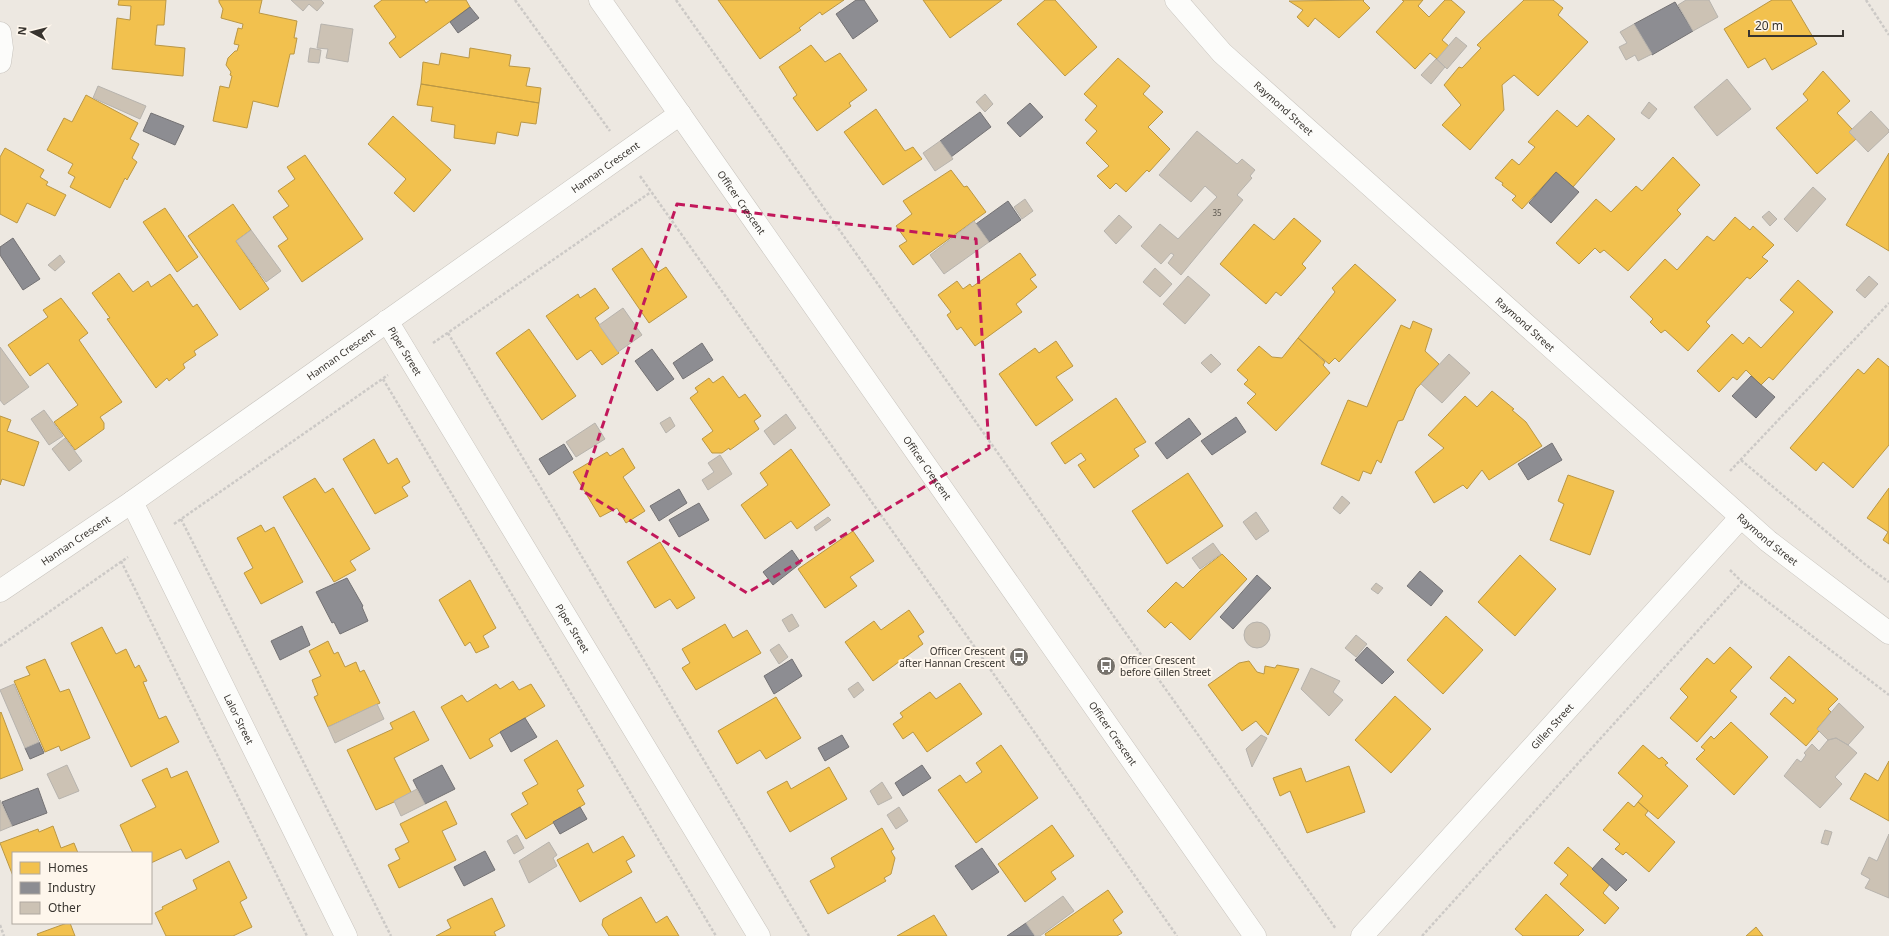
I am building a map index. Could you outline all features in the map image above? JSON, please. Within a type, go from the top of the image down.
[{"type":"street","name":"Officer Crescent","points":[[600,0],[1255,936]]},
{"type":"street","name":"Raymond Street","points":[[1176,0],[1222,53],[1740,517],[1768,541],[1889,633]]},
{"type":"street","points":[[0,33],[2,48],[0,62]]},
{"type":"street","name":"Hannan Crescent","points":[[0,591],[132,502],[680,114]]},
{"type":"street","name":"Piper Street","points":[[387,321],[759,936]]},
{"type":"street","name":"Lalor Street","points":[[132,502],[346,936]]},
{"type":"street","name":"Gillen Street","points":[[1362,936],[1740,517]]},
{"type":"path","points":[[515,0],[600,115]]},
{"type":"path","points":[[676,0],[1336,930]]},
{"type":"path","points":[[1866,0],[1889,34]]},
{"type":"path","points":[[809,936],[448,334],[651,192],[974,646],[1177,936]]},
{"type":"path","points":[[1712,491],[1889,303]]},
{"type":"path","points":[[391,936],[181,519],[383,379],[716,936]]},
{"type":"path","points":[[1741,460],[1866,565],[1889,582]]},
{"type":"path","points":[[0,646],[121,561],[306,936]]},
{"type":"path","points":[[1422,936],[1742,582],[1889,695]]},
{"type":"path","points":[[0,925],[4,936]]},
{"type":"highlighted area","points":[[677,204],[976,239],[989,448],[747,593],[581,490]]},
{"type":"building: Homes","points":[[119,0],[166,0],[164,25],[157,25],[155,45],[185,48],[183,76],[112,69],[117,18],[130,20],[131,6],[118,5]]},
{"type":"building: Homes","points":[[219,0],[262,0],[259,13],[297,21],[294,38],[297,38],[294,54],[290,54],[278,107],[253,101],[247,128],[213,121],[220,86],[229,88],[232,76],[230,75],[231,72],[226,65],[228,58],[235,51],[237,51],[239,45],[234,44],[238,28],[242,29],[243,24],[221,18],[223,9]]},
{"type":"building: Homes","points":[[382,0],[424,0],[426,3],[430,0],[466,0],[470,7],[400,58],[389,43],[396,37],[374,6]]},
{"type":"building: Homes","points":[[718,0],[844,0],[822,15],[820,12],[799,28],[801,30],[760,59]]},
{"type":"building: Homes","points":[[923,0],[1002,0],[950,38]]},
{"type":"building: Homes","points":[[1045,0],[1055,0],[1097,47],[1065,76],[1017,24]]},
{"type":"building: Homes","points":[[1364,0],[1363,1],[1370,8],[1339,38],[1315,18],[1308,27],[1297,17],[1303,10],[1289,1]]},
{"type":"building: Homes","points":[[1402,0],[1423,0],[1418,6],[1429,17],[1445,0],[1451,0],[1465,12],[1442,40],[1450,47],[1437,59],[1430,53],[1415,69],[1376,32],[1404,1]]},
{"type":"building: Homes","points":[[1524,0],[1553,0],[1563,8],[1558,15],[1588,42],[1538,96],[1514,75],[1502,85],[1504,110],[1470,150],[1442,125],[1461,105],[1444,85],[1459,67],[1462,68],[1481,48],[1477,45]]},
{"type":"building: Homes","points":[[1772,0],[1791,0],[1817,44],[1772,70],[1765,58],[1748,68],[1724,29]]},
{"type":"building: Homes","points":[[811,45],[825,62],[840,53],[867,90],[849,103],[851,106],[817,131],[793,98],[797,95],[779,67]]},
{"type":"building: Homes","points":[[470,48],[511,55],[509,66],[530,68],[526,86],[541,88],[539,103],[421,84],[423,62],[439,65],[441,53],[469,58]]},
{"type":"building: Homes","points":[[1118,58],[1150,86],[1143,94],[1163,112],[1148,127],[1170,149],[1149,172],[1147,170],[1126,192],[1116,183],[1110,189],[1097,176],[1109,166],[1086,143],[1097,131],[1085,120],[1097,106],[1084,94]]},
{"type":"building: Homes","points":[[1823,71],[1850,101],[1837,113],[1852,129],[1849,132],[1856,139],[1817,174],[1776,128],[1808,100],[1803,94]]},
{"type":"building: Homes","points":[[421,84],[539,103],[536,124],[521,122],[518,136],[497,132],[495,144],[454,138],[455,125],[431,121],[433,107],[417,105]]},
{"type":"building: Homes","points":[[86,95],[138,123],[130,139],[139,144],[132,158],[137,162],[127,180],[125,178],[110,208],[70,187],[75,177],[68,173],[73,164],[47,150],[64,118],[72,122]]},
{"type":"building: Homes","points":[[876,109],[905,151],[913,147],[922,159],[883,185],[844,132]]},
{"type":"building: Homes","points":[[1557,110],[1577,127],[1588,115],[1615,139],[1573,187],[1556,172],[1522,209],[1512,200],[1516,196],[1502,185],[1503,183],[1495,178],[1512,159],[1519,165],[1535,147],[1528,142]]},
{"type":"building: Homes","points":[[393,116],[451,170],[414,212],[394,193],[406,179],[368,144]]},
{"type":"building: Homes","points":[[5,148],[44,170],[40,177],[48,182],[46,185],[66,195],[55,216],[27,203],[17,223],[0,214],[0,157]]},
{"type":"building: Homes","points":[[1889,153],[1889,251],[1846,225]]},
{"type":"building: Homes","points":[[305,155],[363,239],[302,282],[278,246],[288,239],[273,217],[289,206],[278,191],[295,179],[287,167]]},
{"type":"building: Homes","points":[[1673,157],[1700,185],[1677,210],[1681,214],[1628,271],[1604,250],[1600,253],[1595,248],[1579,264],[1556,243],[1596,199],[1611,212],[1636,186],[1642,191]]},
{"type":"building: Homes","points":[[951,170],[964,187],[967,186],[986,212],[913,265],[899,246],[907,241],[896,226],[912,214],[903,201]]},
{"type":"building: Homes","points":[[233,204],[251,230],[236,241],[269,289],[240,310],[188,236]]},
{"type":"building: Homes","points":[[165,208],[198,257],[177,272],[143,222]]},
{"type":"building: Homes","points":[[1735,217],[1750,230],[1753,226],[1774,245],[1762,257],[1768,261],[1750,279],[1747,277],[1706,322],[1710,326],[1688,351],[1665,330],[1661,333],[1650,322],[1653,319],[1630,297],[1665,259],[1677,270],[1707,236],[1714,241]]},
{"type":"building: Homes","points":[[1294,218],[1321,241],[1302,264],[1306,268],[1281,296],[1276,292],[1266,304],[1220,264],[1254,224],[1274,240]]},
{"type":"building: Homes","points":[[642,248],[658,272],[666,267],[687,297],[649,323],[612,269]]},
{"type":"building: Homes","points":[[1020,253],[1036,275],[1030,279],[1037,287],[1016,304],[1022,312],[975,346],[961,327],[957,330],[947,315],[951,312],[938,295],[957,281],[963,289],[970,284],[972,287]]},
{"type":"building: Homes","points":[[1355,264],[1396,300],[1339,362],[1335,358],[1329,364],[1298,338],[1335,292],[1332,288]]},
{"type":"building: Homes","points":[[119,273],[133,292],[148,281],[151,287],[170,274],[193,307],[197,304],[218,335],[194,351],[196,355],[183,364],[185,368],[169,381],[167,378],[156,388],[107,319],[110,318],[92,293]]},
{"type":"building: Homes","points":[[1798,280],[1833,312],[1773,380],[1769,377],[1761,385],[1746,370],[1737,380],[1733,377],[1719,392],[1697,371],[1732,334],[1743,344],[1749,337],[1761,348],[1794,312],[1780,300]]},
{"type":"building: Homes","points":[[595,288],[609,308],[595,318],[619,353],[602,365],[591,350],[577,360],[546,316],[578,294],[580,298]]},
{"type":"building: Homes","points":[[61,298],[88,333],[79,340],[122,402],[100,417],[104,423],[104,429],[75,450],[54,422],[78,405],[48,363],[30,376],[8,345],[48,317],[43,310]]},
{"type":"building: Homes","points":[[1413,321],[1432,329],[1425,351],[1439,364],[1416,389],[1403,420],[1398,421],[1381,463],[1377,460],[1371,474],[1363,471],[1359,481],[1321,464],[1348,400],[1367,407],[1401,325],[1410,329]]},
{"type":"building: Homes","points":[[529,329],[576,396],[542,420],[496,353]]},
{"type":"building: Homes","points":[[1298,338],[1325,362],[1323,365],[1330,373],[1276,431],[1247,403],[1256,394],[1244,384],[1248,380],[1237,370],[1259,346],[1272,357],[1282,358]]},
{"type":"building: Homes","points":[[1056,341],[1073,366],[1056,377],[1073,400],[1036,426],[999,374],[1035,348],[1039,353]]},
{"type":"building: Homes","points":[[1878,358],[1889,367],[1889,445],[1853,488],[1823,462],[1816,471],[1790,448],[1858,369],[1864,374]]},
{"type":"building: Homes","points":[[723,376],[739,398],[745,394],[761,416],[754,421],[759,429],[730,450],[729,448],[722,453],[712,453],[702,439],[713,431],[690,398],[698,392],[695,388],[709,378],[713,383]]},
{"type":"building: Homes","points":[[1492,391],[1514,409],[1512,410],[1526,422],[1542,446],[1489,480],[1482,470],[1467,489],[1463,485],[1434,503],[1415,472],[1444,448],[1428,435],[1465,396],[1477,407]]},
{"type":"building: Homes","points":[[1116,398],[1146,442],[1134,449],[1139,456],[1094,488],[1078,465],[1086,460],[1081,453],[1065,464],[1051,443]]},
{"type":"building: Homes","points":[[0,416],[11,420],[7,431],[39,442],[24,486],[2,479],[0,485]]},
{"type":"building: Homes","points":[[374,439],[388,464],[397,458],[410,482],[402,487],[408,496],[375,514],[343,459]]},
{"type":"building: Homes","points":[[623,448],[635,468],[623,477],[645,511],[626,523],[617,508],[600,517],[573,472],[607,452],[610,456]]},
{"type":"building: Homes","points":[[791,449],[830,505],[797,529],[791,521],[765,539],[741,505],[768,485],[760,473]]},
{"type":"building: Homes","points":[[1188,473],[1223,526],[1167,564],[1132,511]]},
{"type":"building: Homes","points":[[1568,475],[1614,491],[1590,555],[1550,540],[1564,504],[1558,501]]},
{"type":"building: Homes","points":[[315,478],[325,493],[333,488],[370,549],[350,561],[356,570],[334,582],[283,497]]},
{"type":"building: Homes","points":[[1889,488],[1889,544],[1883,540],[1888,532],[1867,518]]},
{"type":"building: Homes","points":[[261,525],[265,532],[274,527],[303,582],[261,604],[244,573],[253,568],[237,538]]},
{"type":"building: Homes","points":[[853,531],[874,561],[850,577],[857,586],[825,608],[798,569]]},
{"type":"building: Homes","points":[[660,542],[695,598],[677,609],[670,599],[655,608],[627,562]]},
{"type":"building: Homes","points":[[1222,554],[1247,579],[1190,640],[1171,622],[1165,628],[1147,611],[1176,582],[1183,588],[1200,571]]},
{"type":"building: Homes","points":[[1520,555],[1556,589],[1515,636],[1478,602]]},
{"type":"building: Homes","points":[[470,580],[496,628],[483,636],[489,647],[476,653],[470,642],[465,646],[439,600]]},
{"type":"building: Homes","points":[[909,610],[924,632],[918,636],[923,644],[873,681],[845,642],[874,621],[881,630]]},
{"type":"building: Homes","points":[[1446,616],[1483,650],[1443,694],[1407,660]]},
{"type":"building: Homes","points":[[725,624],[733,638],[747,630],[761,653],[696,690],[682,668],[690,663],[682,649]]},
{"type":"building: Homes","points":[[102,627],[116,654],[126,649],[135,668],[139,665],[147,681],[143,682],[159,719],[166,716],[179,742],[131,767],[71,643]]},
{"type":"building: Homes","points":[[328,641],[334,654],[338,652],[345,667],[356,662],[360,672],[364,670],[380,703],[328,727],[314,697],[318,695],[312,680],[321,676],[309,651]]},
{"type":"building: Homes","points":[[1730,647],[1752,667],[1730,691],[1737,697],[1697,742],[1670,718],[1688,697],[1680,689],[1707,658],[1714,664]]},
{"type":"building: Homes","points":[[1789,656],[1838,699],[1828,709],[1831,712],[1817,729],[1819,731],[1806,746],[1770,714],[1785,697],[1793,704],[1796,700],[1770,678]]},
{"type":"building: Homes","points":[[45,659],[60,692],[69,689],[90,738],[61,751],[59,746],[45,752],[14,681],[30,675],[26,667]]},
{"type":"building: Homes","points":[[1249,661],[1257,672],[1264,674],[1265,666],[1275,668],[1277,665],[1299,669],[1268,735],[1256,721],[1242,731],[1208,685],[1239,663]]},
{"type":"building: Homes","points":[[513,681],[519,690],[531,684],[545,706],[489,739],[493,746],[470,759],[441,707],[462,695],[467,702],[496,684],[500,689]]},
{"type":"building: Homes","points":[[960,683],[982,714],[927,752],[913,732],[903,739],[893,724],[903,717],[900,713],[930,692],[936,699]]},
{"type":"building: Homes","points":[[1395,696],[1431,729],[1391,773],[1355,740]]},
{"type":"building: Homes","points":[[776,697],[801,738],[766,759],[760,750],[737,764],[718,731]]},
{"type":"building: Homes","points":[[414,711],[429,740],[394,758],[412,794],[376,810],[347,750],[393,729],[390,723]]},
{"type":"building: Homes","points":[[1,712],[23,770],[0,779],[0,713]]},
{"type":"building: Homes","points":[[1731,722],[1768,757],[1734,795],[1696,759],[1705,750],[1701,747],[1711,736],[1714,739]]},
{"type":"building: Homes","points":[[557,740],[584,786],[577,790],[585,804],[526,839],[511,814],[528,804],[522,793],[538,784],[524,760]]},
{"type":"building: Homes","points":[[1001,745],[1038,798],[976,843],[938,790],[960,775],[966,783],[982,772],[976,763]]},
{"type":"building: Homes","points":[[1643,745],[1659,759],[1662,757],[1668,763],[1665,765],[1688,786],[1658,819],[1638,802],[1643,796],[1618,773]]},
{"type":"building: Homes","points":[[1889,761],[1889,821],[1850,799],[1865,773],[1878,781]]},
{"type":"building: Homes","points":[[1349,766],[1365,812],[1307,833],[1290,791],[1280,796],[1273,778],[1301,768],[1306,782]]},
{"type":"building: Homes","points":[[829,767],[847,799],[790,832],[767,792],[787,781],[791,789]]},
{"type":"building: Homes","points":[[167,768],[171,778],[187,771],[219,842],[186,859],[181,849],[152,863],[152,852],[133,852],[120,825],[156,807],[142,780]]},
{"type":"building: Homes","points":[[446,801],[457,824],[442,831],[456,860],[399,888],[388,865],[400,859],[395,849],[409,842],[400,824]]},
{"type":"building: Homes","points":[[1628,802],[1634,807],[1638,802],[1648,811],[1645,815],[1675,842],[1649,872],[1626,852],[1623,855],[1615,849],[1620,844],[1603,830]]},
{"type":"building: Homes","points":[[1052,825],[1074,856],[1051,872],[1056,879],[1025,902],[998,864]]},
{"type":"building: Homes","points":[[53,826],[61,848],[74,843],[78,852],[12,852],[12,873],[0,843],[38,829],[39,832]]},
{"type":"building: Homes","points":[[882,828],[894,849],[891,851],[895,858],[891,874],[884,878],[886,881],[828,914],[810,881],[835,867],[831,858]]},
{"type":"building: Homes","points":[[623,836],[635,856],[626,861],[632,872],[580,902],[557,860],[588,843],[593,853]]},
{"type":"building: Homes","points":[[1568,847],[1610,884],[1603,893],[1619,908],[1605,924],[1560,884],[1568,875],[1554,863]]},
{"type":"building: Homes","points":[[229,861],[247,898],[240,902],[252,927],[233,936],[166,936],[155,913],[163,909],[162,907],[197,889],[193,880]]},
{"type":"building: Homes","points":[[1108,890],[1123,912],[1113,920],[1122,933],[1117,936],[1046,936],[1045,934]]},
{"type":"building: Homes","points":[[1546,894],[1584,930],[1578,936],[1523,936],[1515,929]]},
{"type":"building: Homes","points":[[641,897],[656,923],[667,916],[679,936],[609,936],[602,925],[603,919]]},
{"type":"building: Homes","points":[[492,898],[505,926],[494,932],[496,936],[436,936],[451,928],[447,920]]},
{"type":"building: Homes","points":[[934,915],[947,936],[897,936]]},
{"type":"building: Homes","points":[[64,924],[70,924],[75,936],[38,936],[37,934]]},
{"type":"building: Homes","points":[[1756,927],[1763,936],[1746,936]]},
{"type":"building: Industry","points":[[856,0],[864,0],[878,21],[853,39],[836,14]]},
{"type":"building: Industry","points":[[1675,2],[1693,31],[1652,55],[1634,24]]},
{"type":"building: Industry","points":[[470,7],[479,18],[458,33],[450,22]]},
{"type":"building: Industry","points":[[1030,103],[1043,117],[1020,137],[1007,123]]},
{"type":"building: Industry","points":[[980,112],[991,127],[951,157],[940,141]]},
{"type":"building: Industry","points":[[151,113],[184,126],[175,145],[143,131]]},
{"type":"building: Industry","points":[[1556,172],[1579,192],[1551,223],[1529,203]]},
{"type":"building: Industry","points":[[1008,201],[1021,220],[989,242],[976,224]]},
{"type":"building: Industry","points":[[13,238],[40,279],[23,290],[0,255],[0,247]]},
{"type":"building: Industry","points":[[702,343],[713,360],[683,379],[673,363]]},
{"type":"building: Industry","points":[[652,349],[674,379],[657,391],[635,361]]},
{"type":"building: Industry","points":[[1751,376],[1775,397],[1756,418],[1732,396]]},
{"type":"building: Industry","points":[[1236,417],[1246,432],[1212,455],[1201,441]]},
{"type":"building: Industry","points":[[1189,418],[1201,434],[1167,459],[1155,443]]},
{"type":"building: Industry","points":[[1552,443],[1562,460],[1528,480],[1518,464]]},
{"type":"building: Industry","points":[[564,444],[573,459],[549,475],[539,459]]},
{"type":"building: Industry","points":[[679,489],[687,503],[659,521],[650,506]]},
{"type":"building: Industry","points":[[699,503],[709,520],[679,537],[669,520]]},
{"type":"building: Industry","points":[[792,550],[801,563],[773,585],[763,572]]},
{"type":"building: Industry","points":[[1420,571],[1443,591],[1431,606],[1407,586]]},
{"type":"building: Industry","points":[[1257,575],[1271,588],[1233,629],[1220,617]]},
{"type":"building: Industry","points":[[347,578],[363,606],[362,607],[368,621],[340,634],[334,622],[332,623],[316,592]]},
{"type":"building: Industry","points":[[302,626],[310,645],[280,660],[271,641]]},
{"type":"building: Industry","points":[[1367,647],[1394,672],[1382,684],[1355,660]]},
{"type":"building: Industry","points":[[792,659],[802,676],[774,694],[764,676]]},
{"type":"building: Industry","points":[[525,718],[537,737],[511,752],[500,732]]},
{"type":"building: Industry","points":[[842,735],[849,747],[825,761],[818,748]]},
{"type":"building: Industry","points":[[39,742],[44,753],[30,759],[25,748]]},
{"type":"building: Industry","points":[[442,765],[455,789],[425,804],[413,780]]},
{"type":"building: Industry","points":[[922,765],[931,778],[903,796],[895,783]]},
{"type":"building: Industry","points":[[38,788],[47,813],[12,826],[2,802]]},
{"type":"building: Industry","points":[[580,807],[587,819],[560,834],[553,822]]},
{"type":"building: Industry","points":[[982,848],[999,872],[972,890],[955,866]]},
{"type":"building: Industry","points":[[485,851],[495,870],[464,886],[454,867]]},
{"type":"building: Industry","points":[[1602,858],[1627,880],[1616,891],[1592,869]]},
{"type":"building: Industry","points":[[1026,923],[1035,936],[1007,936]]},
{"type":"building: Other","points":[[291,0],[321,0],[324,3],[317,11],[309,4],[303,11]]},
{"type":"building: Other","points":[[1686,0],[1709,0],[1718,17],[1693,31],[1678,5]]},
{"type":"building: Other","points":[[321,24],[353,29],[348,62],[326,58],[328,49],[317,48]]},
{"type":"building: Other","points":[[1634,24],[1652,54],[1638,61],[1635,55],[1626,60],[1619,47],[1627,43],[1620,32]]},
{"type":"building: Other","points":[[1456,37],[1467,46],[1447,69],[1437,59]]},
{"type":"building: Other","points":[[310,48],[321,50],[319,63],[308,62]]},
{"type":"building: Other","points":[[1436,59],[1445,67],[1431,84],[1421,75]]},
{"type":"building: Other","points":[[1727,79],[1751,109],[1717,136],[1694,107]]},
{"type":"building: Other","points":[[98,86],[146,106],[140,119],[93,98]]},
{"type":"building: Other","points":[[985,94],[993,104],[985,112],[976,102]]},
{"type":"building: Other","points":[[1649,102],[1657,109],[1649,119],[1641,113]]},
{"type":"building: Other","points":[[1871,111],[1889,130],[1889,132],[1868,152],[1849,132]]},
{"type":"building: Other","points":[[1197,131],[1237,164],[1242,159],[1255,170],[1250,176],[1252,178],[1237,195],[1243,200],[1181,275],[1168,263],[1174,255],[1171,253],[1161,264],[1141,246],[1160,224],[1178,239],[1217,197],[1205,186],[1191,202],[1159,175]]},
{"type":"building: Other","points":[[940,141],[953,159],[935,171],[923,153]]},
{"type":"building: Other","points":[[1813,187],[1826,199],[1797,232],[1784,219]]},
{"type":"building: Other","points":[[1025,199],[1033,211],[1022,219],[1014,207]]},
{"type":"building: Other","points":[[1769,211],[1777,219],[1770,226],[1762,217]]},
{"type":"building: Other","points":[[1119,215],[1132,227],[1116,244],[1104,231]]},
{"type":"building: Other","points":[[974,221],[989,242],[944,274],[930,255]]},
{"type":"building: Other","points":[[251,230],[281,271],[266,282],[236,241]]},
{"type":"building: Other","points":[[60,255],[65,262],[55,271],[48,265]]},
{"type":"building: Other","points":[[1155,268],[1172,284],[1160,297],[1143,282]]},
{"type":"building: Other","points":[[1188,276],[1210,295],[1185,324],[1163,304]]},
{"type":"building: Other","points":[[1869,276],[1878,284],[1865,298],[1856,290]]},
{"type":"building: Other","points":[[623,308],[642,335],[618,352],[599,325]]},
{"type":"building: Other","points":[[0,347],[29,387],[4,405],[0,400]]},
{"type":"building: Other","points":[[1211,354],[1221,364],[1211,373],[1201,363]]},
{"type":"building: Other","points":[[1449,354],[1470,373],[1442,403],[1421,384]]},
{"type":"building: Other","points":[[44,410],[63,436],[49,445],[31,419]]},
{"type":"building: Other","points":[[786,414],[796,428],[774,445],[764,431]]},
{"type":"building: Other","points":[[670,417],[675,426],[666,433],[660,423]]},
{"type":"building: Other","points":[[595,423],[605,439],[576,457],[566,442]]},
{"type":"building: Other","points":[[65,438],[82,461],[69,471],[52,449]]},
{"type":"building: Other","points":[[720,455],[732,474],[708,490],[702,480],[714,472],[708,463]]},
{"type":"building: Other","points":[[1342,496],[1350,503],[1340,514],[1333,508]]},
{"type":"building: Other","points":[[1256,512],[1269,531],[1256,540],[1243,522]]},
{"type":"building: Other","points":[[828,517],[831,520],[816,531],[814,527]]},
{"type":"building: Other","points":[[1213,543],[1221,554],[1200,569],[1192,558]]},
{"type":"building: Other","points":[[1376,583],[1383,588],[1378,594],[1371,589]]},
{"type":"building: Other","points":[[792,614],[799,626],[789,632],[782,620]]},
{"type":"building: Other","points":[[1257,622],[1266,626],[1270,635],[1266,644],[1257,648],[1248,644],[1244,635],[1248,626]]},
{"type":"building: Other","points":[[1356,635],[1367,644],[1356,657],[1345,648]]},
{"type":"building: Other","points":[[779,644],[788,657],[779,664],[770,650]]},
{"type":"building: Other","points":[[1311,668],[1340,681],[1333,692],[1343,700],[1329,716],[1301,689]]},
{"type":"building: Other","points":[[858,682],[864,690],[854,698],[848,689]]},
{"type":"building: Other","points":[[14,684],[39,742],[25,748],[0,690]]},
{"type":"building: Other","points":[[1839,703],[1864,727],[1848,745],[1836,738],[1828,740],[1817,729]]},
{"type":"building: Other","points":[[377,704],[384,719],[335,743],[328,727]]},
{"type":"building: Other","points":[[1261,735],[1267,738],[1252,767],[1246,749]]},
{"type":"building: Other","points":[[1836,738],[1848,745],[1857,753],[1835,777],[1842,784],[1820,808],[1784,776],[1797,759],[1801,762],[1806,755],[1804,753],[1812,744],[1819,751],[1828,740]]},
{"type":"building: Other","points":[[67,765],[79,791],[59,799],[47,774]]},
{"type":"building: Other","points":[[882,782],[892,798],[878,805],[870,791]]},
{"type":"building: Other","points":[[417,789],[425,804],[401,816],[394,801]]},
{"type":"building: Other","points":[[0,800],[12,826],[0,831]]},
{"type":"building: Other","points":[[899,807],[908,821],[896,829],[887,815]]},
{"type":"building: Other","points":[[1825,830],[1832,832],[1828,845],[1821,843]]},
{"type":"building: Other","points":[[1889,834],[1889,898],[1865,888],[1870,879],[1861,874],[1869,857],[1877,861]]},
{"type":"building: Other","points":[[517,835],[524,848],[514,854],[507,841]]},
{"type":"building: Other","points":[[549,842],[557,855],[553,858],[557,866],[529,883],[519,861]]},
{"type":"building: Other","points":[[1063,896],[1074,911],[1040,936],[1035,936],[1026,923]]},
{"type":"place","name":"Officer Crescent after Hannan Crescent","points":[[1019,657]]},
{"type":"place","name":"Officer Crescent before Gillen Street","points":[[1106,666]]}]
